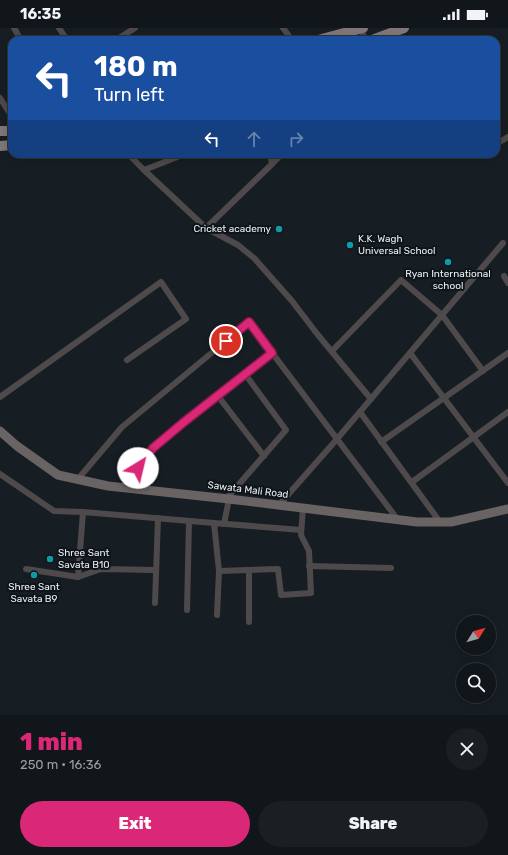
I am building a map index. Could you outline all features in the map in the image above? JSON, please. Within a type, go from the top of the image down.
[{"type":"main road","points":[[333,36],[362,28]]},
{"type":"main road","points":[[383,36],[404,28]]},
{"type":"street","points":[[122,36],[135,28]]},
{"type":"street","points":[[0,98],[8,111]]},
{"type":"street","points":[[132,158],[206,228],[238,245],[254,258],[292,301],[371,399]]},
{"type":"street","points":[[144,170],[175,158]]},
{"type":"street","points":[[271,158],[272,164]]},
{"type":"street","points":[[206,228],[278,158]]},
{"type":"street","points":[[279,505],[504,242]]},
{"type":"street","points":[[504,276],[508,282]]},
{"type":"street","points":[[332,351],[400,280],[442,315],[483,371]]},
{"type":"street","points":[[0,398],[161,282],[186,319],[127,360]]},
{"type":"street","points":[[78,479],[122,427],[249,322],[398,520]]},
{"type":"street","points":[[124,488],[153,448],[272,353]]},
{"type":"street","points":[[410,353],[508,483]]},
{"type":"street","points":[[382,442],[508,353]]},
{"type":"street","points":[[224,524],[228,498],[286,430],[245,374]]},
{"type":"street","points":[[218,396],[264,456]]},
{"type":"street","points":[[360,412],[440,522]]},
{"type":"street","points":[[412,482],[508,412]]},
{"type":"street","name":"Sawata Mali Road","points":[[0,431],[17,446],[58,475],[108,486],[228,498],[417,522],[451,522],[508,509]]},
{"type":"street","points":[[0,474],[54,511],[84,512],[301,530]]},
{"type":"street","points":[[219,571],[278,569],[281,595],[311,593],[309,552],[301,535],[303,508]]},
{"type":"street","points":[[78,577],[84,512]]},
{"type":"street","points":[[155,603],[158,518]]},
{"type":"street","points":[[187,610],[189,521]]},
{"type":"street","points":[[214,523],[219,571],[217,615]]},
{"type":"street","points":[[309,566],[391,568]]},
{"type":"street","points":[[26,569],[78,577],[101,568],[155,570]]},
{"type":"street","points":[[249,571],[249,622]]},
{"type":"place","name":"Cricket academy","points":[[279,229]]},
{"type":"place","name":"K.K. Wagh Universal School","points":[[350,245]]},
{"type":"place","name":"Ryan International school","points":[[448,262]]},
{"type":"place","name":"Shree Sant Savata B10","points":[[50,559]]},
{"type":"place","name":"Shree Sant Savata B9","points":[[34,575]]},
{"type":"route","points":[[138,468],[153,448],[272,353],[249,322],[226,341]]}]
